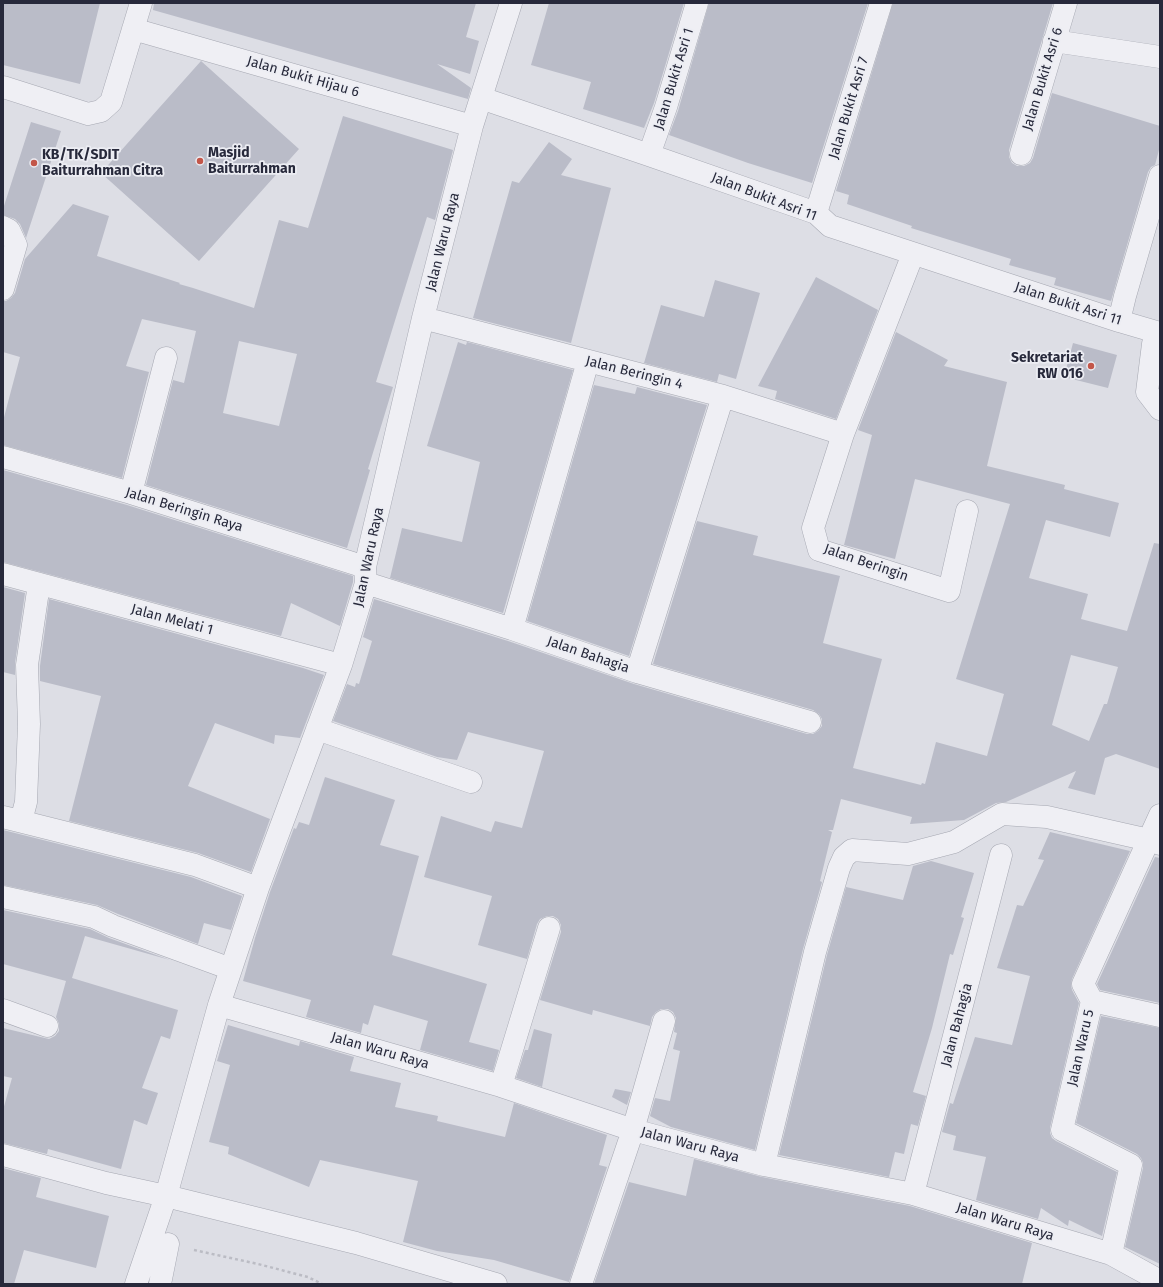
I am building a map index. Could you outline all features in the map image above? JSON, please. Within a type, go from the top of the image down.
[{"type":"street","points":[[3,88],[88,114],[101,111],[111,102],[141,3]]},
{"type":"street","name":"Jalan Waru Raya","points":[[136,1284],[166,1196],[219,1005],[258,888],[341,665],[366,575],[423,318],[472,126],[511,3]]},
{"type":"street","name":"Jalan Bukit Asri 1","points":[[650,155],[697,3]]},
{"type":"street","name":"Jalan Bukit Asri 7","points":[[816,213],[881,3]]},
{"type":"street","name":"Jalan Bukit Asri 6","points":[[1021,154],[1066,3]]},
{"type":"street","name":"Jalan Bukit Hijau 6","points":[[133,29],[472,126]]},
{"type":"street","points":[[1054,41],[1160,57]]},
{"type":"street","name":"Jalan Bukit Asri 11","points":[[480,98],[816,213],[830,226],[1119,321],[1158,332]]},
{"type":"street","points":[[1119,321],[1160,176]]},
{"type":"street","points":[[3,228],[9,230],[16,245],[3,289]]},
{"type":"street","points":[[843,434],[913,254]]},
{"type":"street","name":"Jalan Beringin 4","points":[[423,318],[723,396],[843,434]]},
{"type":"street","points":[[1158,332],[1153,344],[1147,392],[1160,409]]},
{"type":"street","points":[[131,493],[166,358]]},
{"type":"street","points":[[512,629],[588,361]]},
{"type":"street","points":[[638,672],[723,396]]},
{"type":"street","name":"Jalan Beringin","points":[[843,434],[813,528],[819,550],[949,591],[967,511]]},
{"type":"street","name":"Jalan Beringin Raya","points":[[3,457],[131,493],[366,575]]},
{"type":"street","name":"Jalan Melati 1","points":[[3,574],[341,665]]},
{"type":"street","name":"Jalan Bahagia","points":[[366,575],[512,629],[638,672],[810,722]]},
{"type":"street","points":[[39,584],[27,665],[29,724],[26,802],[12,819],[195,865],[258,888]]},
{"type":"street","points":[[317,729],[471,782]]},
{"type":"street","points":[[764,1165],[815,952],[839,868],[844,857],[848,853],[852,850],[908,854],[954,842],[1002,814],[1047,817],[1155,842]]},
{"type":"street","name":"Jalan Waru 5","points":[[1111,1254],[1132,1165],[1062,1130],[1092,1001],[1083,984],[1155,842],[1160,815]]},
{"type":"street","name":"Jalan Bahagia","points":[[913,1194],[1001,855]]},
{"type":"street","points":[[3,897],[94,917],[113,926],[231,969]]},
{"type":"street","points":[[501,1086],[549,928]]},
{"type":"street","points":[[1092,1001],[1160,1016]]},
{"type":"street","name":"Jalan Waru Raya","points":[[219,1005],[501,1086],[633,1130],[764,1165],[913,1194],[1111,1254],[1155,1281]]},
{"type":"street","points":[[3,1010],[47,1026]]},
{"type":"street","points":[[581,1284],[633,1130],[664,1021]]},
{"type":"street","points":[[3,1155],[106,1182],[356,1243],[496,1284]]},
{"type":"street","points":[[160,1284],[168,1244]]},
{"type":"path","points":[[168,1244],[258,1264],[308,1277],[322,1284]]},
{"type":"building","points":[[3,3],[100,3],[80,84],[3,65]]},
{"type":"building","points":[[154,3],[476,3],[466,37],[479,41],[470,74],[437,64],[471,88],[468,99],[153,10]]},
{"type":"building","points":[[549,3],[684,3],[654,103],[644,128],[583,109],[591,82],[531,65]]},
{"type":"building","points":[[709,3],[868,3],[812,183],[748,163],[669,135],[678,111]]},
{"type":"building","points":[[893,3],[1053,3],[1009,150],[1009,157],[1012,163],[1017,166],[1024,166],[1030,163],[1033,158],[1052,93],[1160,126],[1160,146],[1155,165],[1151,167],[1148,172],[1111,301],[1054,285],[1056,278],[1009,265],[1011,259],[911,228],[912,226],[847,204],[849,195],[836,191]]},
{"type":"building","name":"Masjid Baiturrahman","points":[[201,61],[299,149],[199,261],[101,173]]},
{"type":"building","points":[[343,116],[453,150],[435,220],[427,217],[376,382],[393,387],[368,469],[370,470],[347,548],[146,485],[173,380],[184,383],[196,331],[142,319],[126,366],[149,372],[122,478],[3,445],[3,421],[20,357],[3,352],[3,301],[11,298],[15,293],[25,259],[73,204],[109,216],[97,256],[254,308],[279,220],[308,228]],"holes":[[[239,341],[297,354],[279,426],[223,413]]]},
{"type":"building","points":[[31,122],[61,131],[26,238],[20,224],[15,219],[3,215],[3,209]]},
{"type":"building","points":[[549,142],[572,159],[561,175],[611,188],[571,343],[473,318],[512,181],[519,183]]},
{"type":"building","points":[[816,277],[878,310],[836,419],[775,399],[777,391],[758,386]]},
{"type":"building","points":[[715,280],[760,293],[736,379],[719,374],[717,382],[644,363],[661,305],[704,317]]},
{"type":"building","points":[[896,332],[948,360],[944,366],[1007,382],[987,466],[1065,485],[1064,489],[1119,503],[1110,537],[1046,520],[1029,578],[1088,594],[1081,619],[1127,631],[1154,543],[1160,544],[1160,769],[1116,754],[1105,758],[1095,795],[1068,788],[1076,771],[1006,802],[996,803],[964,820],[910,824],[912,817],[841,799],[833,830],[828,830],[832,832],[820,881],[822,882],[803,949],[755,1150],[671,1127],[650,1116],[655,1098],[670,1101],[680,1051],[673,1049],[677,1033],[674,1032],[676,1018],[673,1012],[668,1009],[661,1009],[656,1012],[652,1017],[650,1026],[593,1010],[592,1015],[540,1000],[561,932],[561,925],[558,919],[553,916],[547,916],[540,919],[537,924],[527,959],[478,945],[492,896],[424,877],[441,816],[491,832],[495,821],[522,828],[544,751],[468,732],[457,760],[437,757],[333,721],[347,684],[355,687],[356,683],[359,684],[372,641],[363,637],[374,599],[508,641],[634,684],[807,734],[813,734],[822,726],[822,719],[819,714],[813,710],[653,664],[697,521],[758,536],[753,555],[840,576],[823,643],[882,659],[853,768],[921,785],[922,783],[925,784],[936,742],[987,756],[1004,694],[956,679],[1010,504],[915,479],[895,559],[844,545],[872,435],[858,430]],"holes":[[[1071,655],[1118,667],[1107,704],[1104,704],[1089,741],[1052,725]]]},
{"type":"building","points":[[458,342],[466,345],[467,342],[573,370],[503,613],[390,578],[402,528],[462,542],[480,462],[427,446]]},
{"type":"building","name":"Sekretariat RW 016","points":[[1073,343],[1117,355],[1108,388],[1064,377]]},
{"type":"building","points":[[594,385],[635,394],[637,387],[707,405],[629,656],[527,621]]},
{"type":"building","points":[[3,470],[127,505],[353,576],[353,582],[340,626],[291,603],[281,636],[3,562]]},
{"type":"building","points":[[3,587],[25,593],[15,663],[15,675],[3,672]]},
{"type":"building","points":[[49,599],[324,675],[300,738],[275,735],[274,744],[215,723],[188,786],[270,819],[251,872],[198,853],[69,821],[101,696],[40,681],[40,666]]},
{"type":"building","points":[[325,777],[395,800],[380,845],[419,856],[392,955],[487,984],[469,1042],[499,1050],[493,1071],[420,1050],[428,1021],[374,1005],[368,1025],[363,1023],[361,1033],[306,1017],[311,1000],[243,981],[270,892],[294,828],[296,829],[299,822],[309,825]]},
{"type":"building","points":[[3,830],[191,877],[242,896],[231,930],[204,923],[198,944],[97,905],[3,885]]},
{"type":"building","points":[[1050,832],[1130,851],[1072,979],[1072,990],[1079,1003],[1050,1128],[1052,1138],[1056,1141],[1117,1172],[1102,1236],[1069,1220],[1068,1226],[1041,1208],[1038,1219],[976,1200],[986,1157],[953,1150],[956,1136],[942,1132],[950,1103],[953,1104],[975,1037],[1012,1045],[1030,976],[997,968],[1017,905],[1023,906],[1044,860],[1038,859]]},
{"type":"building","points":[[1155,857],[1160,858],[1160,1003],[1100,990],[1097,984]]},
{"type":"building","points":[[931,861],[974,873],[961,917],[964,918],[953,955],[950,954],[932,1028],[913,1092],[926,1096],[918,1126],[911,1124],[904,1154],[895,1152],[889,1177],[779,1155],[827,955],[846,887],[903,900],[913,866]]},
{"type":"building","points":[[3,910],[90,929],[109,938],[170,960],[85,936],[72,978],[178,1010],[170,1039],[161,1036],[142,1088],[158,1093],[147,1125],[134,1120],[121,1169],[48,1149],[47,1154],[3,1143],[3,1110],[12,1078],[3,1076],[3,1028],[49,1039],[55,1036],[59,1031],[59,1024],[56,1017],[66,981],[3,964]]},
{"type":"building","points":[[1101,1016],[1160,1028],[1160,1264],[1125,1247],[1143,1168],[1141,1158],[1137,1154],[1076,1123]]},
{"type":"building","points":[[228,1025],[299,1046],[300,1041],[354,1057],[350,1071],[401,1083],[395,1107],[438,1116],[437,1121],[505,1137],[514,1103],[607,1135],[599,1165],[607,1167],[569,1282],[494,1260],[437,1251],[403,1242],[418,1181],[320,1160],[309,1187],[228,1154],[229,1147],[209,1142],[230,1065],[217,1061]]},
{"type":"building","points":[[534,1029],[552,1034],[542,1087],[516,1078],[525,1050],[528,1050]]},
{"type":"building","points":[[615,1089],[631,1092],[627,1105],[612,1097]]},
{"type":"building","points":[[694,1159],[762,1177],[910,1206],[1032,1243],[1022,1284],[594,1284],[629,1182],[686,1196]]},
{"type":"building","points":[[3,1168],[41,1178],[36,1197],[109,1216],[96,1268],[24,1250],[14,1284],[3,1284]]},
{"type":"place","name":"Masjid Baiturrahman","points":[[200,161]]},
{"type":"place","name":"KB/TK/SDIT Baiturrahman Citra","points":[[34,163]]},
{"type":"place","name":"Sekretariat RW 016","points":[[1091,366]]}]
